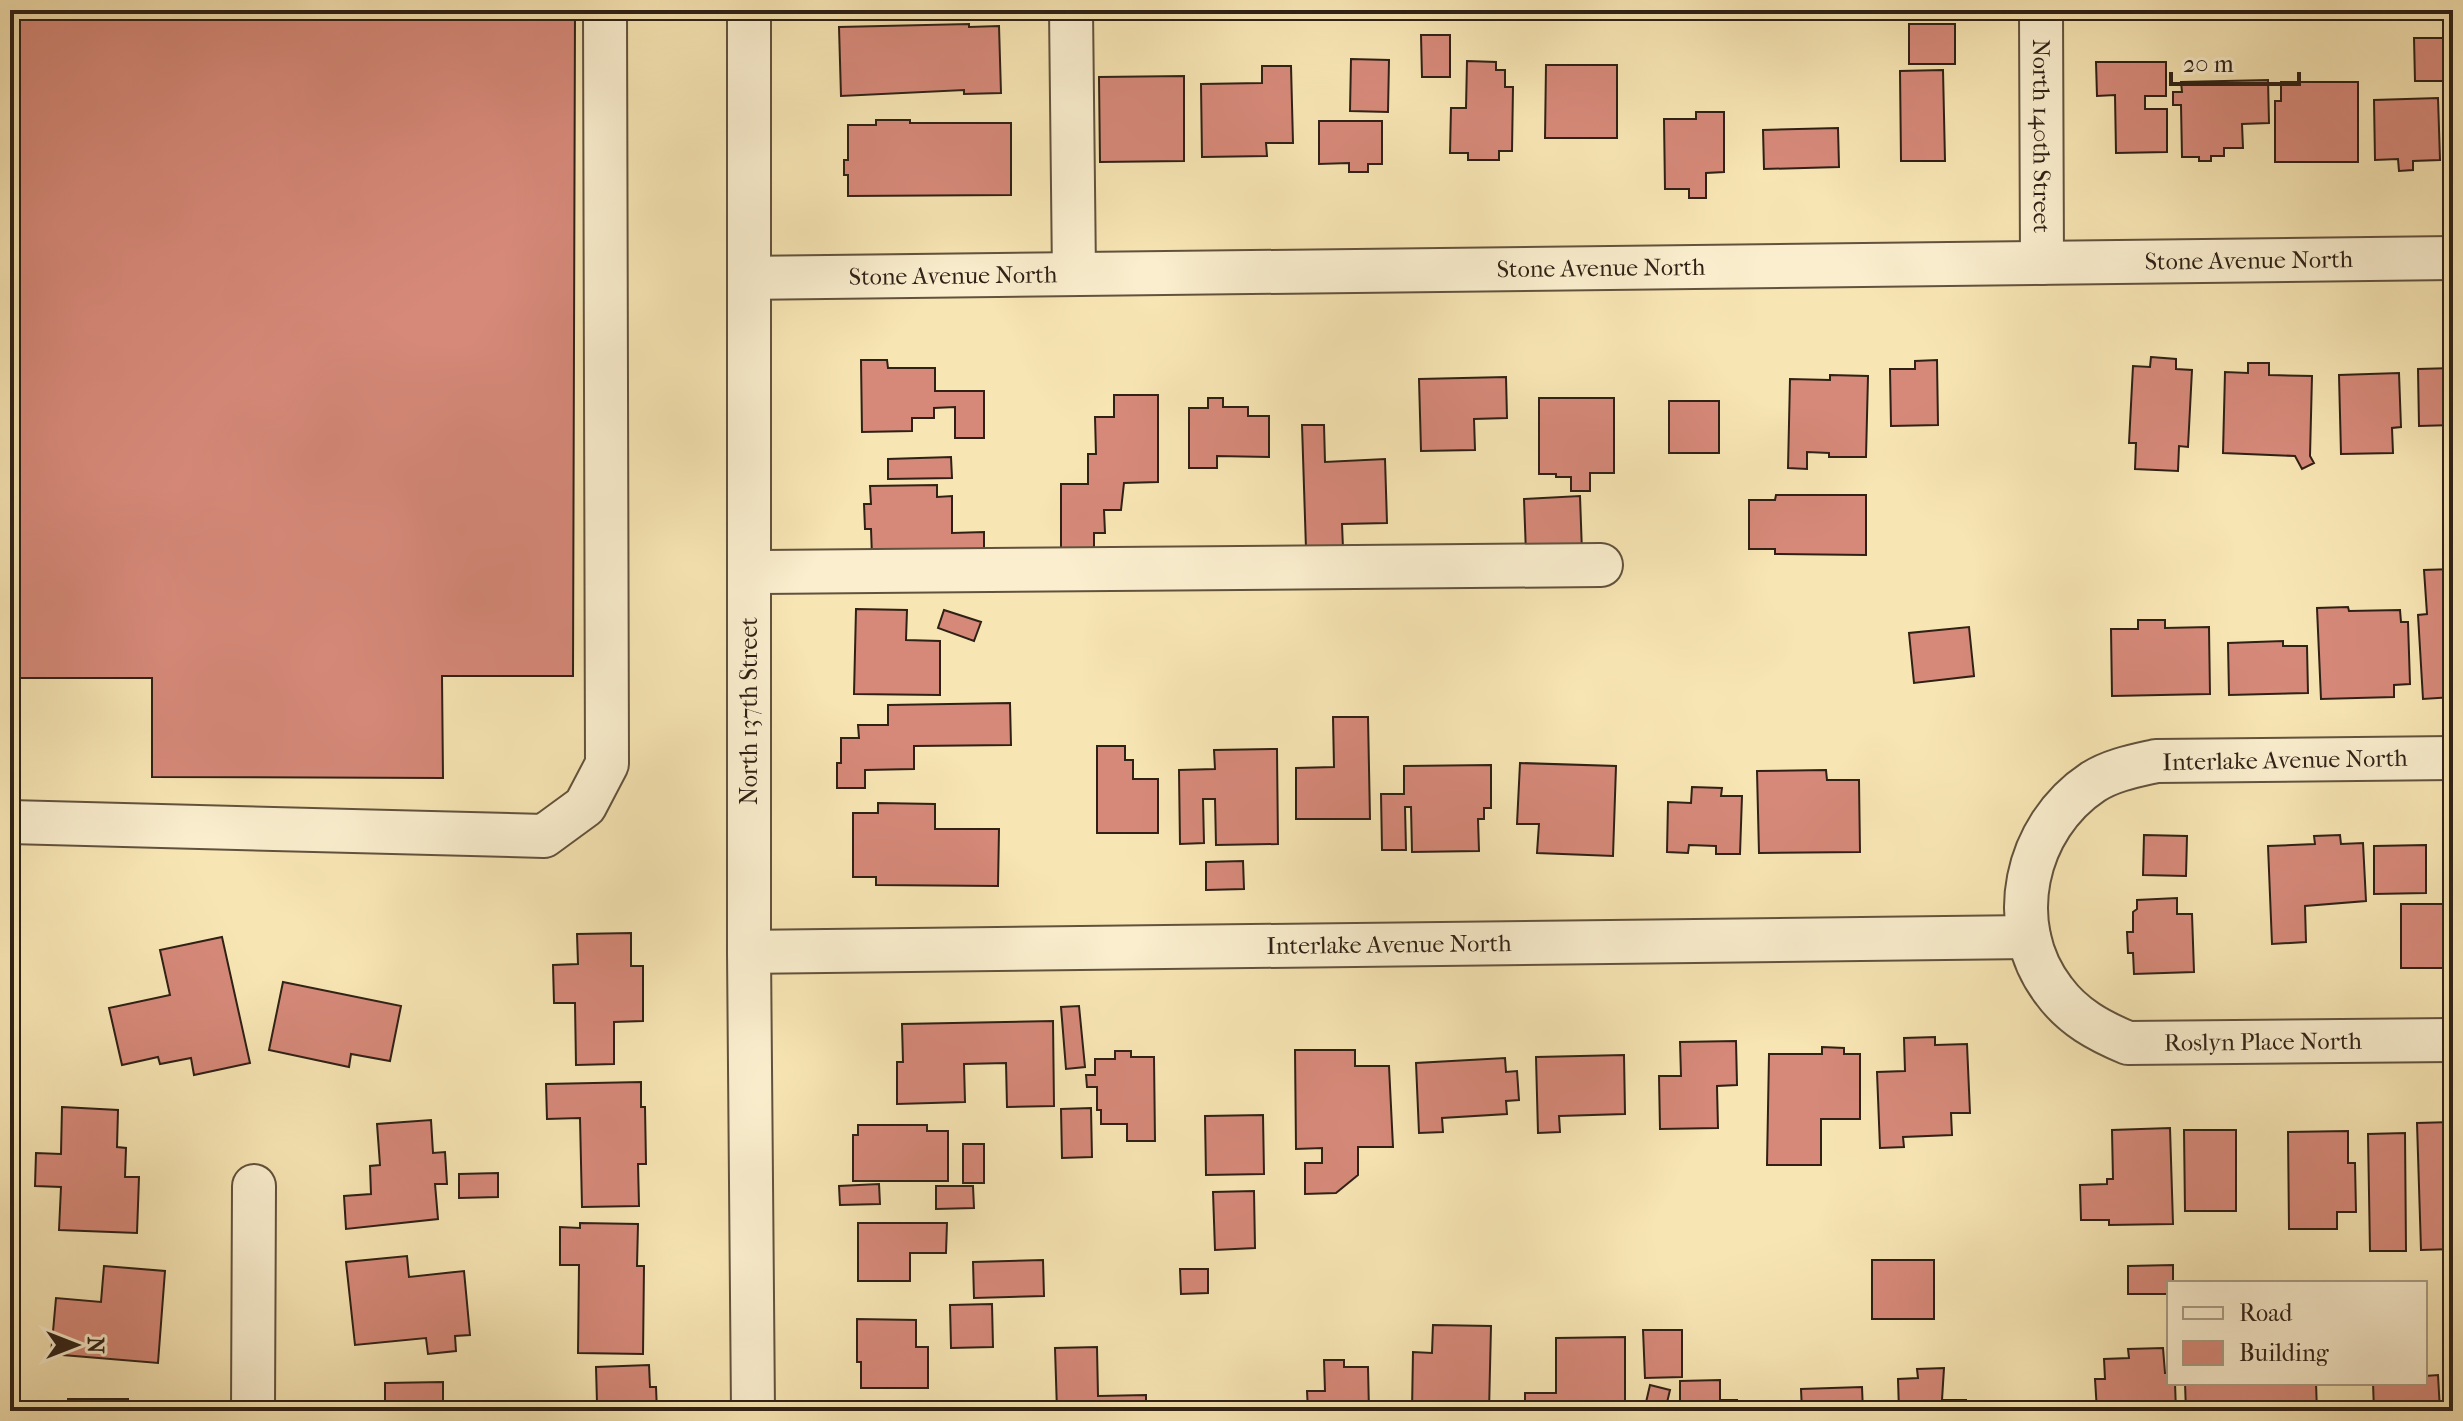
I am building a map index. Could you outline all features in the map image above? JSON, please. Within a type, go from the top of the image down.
[{"type":"street","points":[[10,822],[544,836],[585,806],[607,764],[605,10]]},
{"type":"street","name":"North 137th Street","points":[[749,10],[749,952],[753,1411]]},
{"type":"street","points":[[1071,10],[1074,274]]},
{"type":"street","name":"North 140th Street","points":[[2041,10],[2042,263]]},
{"type":"street","name":"Stone Avenue North","points":[[749,278],[2453,258]]},
{"type":"street","points":[[749,572],[1601,565]]},
{"type":"street","name":"Interlake Avenue North","points":[[749,952],[2029,937],[2025,892],[2036,849],[2053,819],[2076,794],[2095,780],[2117,770],[2156,761],[2453,758]]},
{"type":"street","name":"Roslyn Place North","points":[[2029,937],[2038,965],[2054,991],[2079,1017],[2100,1031],[2128,1043],[2453,1040]]},
{"type":"street","points":[[253,1411],[254,1186]]},
{"type":"building","points":[[10,10],[575,10],[573,676],[442,676],[443,778],[152,777],[152,678],[10,678]]},
{"type":"building","points":[[969,24],[969,27],[999,26],[1001,93],[964,94],[964,90],[841,96],[839,27]]},
{"type":"building","points":[[1909,24],[1955,24],[1955,64],[1909,64]]},
{"type":"building","points":[[1421,35],[1450,35],[1450,77],[1422,77]]},
{"type":"building","points":[[2414,38],[2453,38],[2453,81],[2415,81]]},
{"type":"building","points":[[1351,59],[1389,60],[1388,112],[1350,111]]},
{"type":"building","points":[[1467,61],[1496,62],[1496,70],[1505,70],[1505,87],[1513,87],[1512,151],[1499,151],[1499,160],[1468,160],[1468,153],[1450,153],[1451,108],[1466,108]]},
{"type":"building","points":[[2096,62],[2166,62],[2166,96],[2145,96],[2145,109],[2167,109],[2167,152],[2116,153],[2115,95],[2097,96]]},
{"type":"building","points":[[1546,65],[1617,65],[1617,138],[1545,138]]},
{"type":"building","points":[[1262,66],[1291,66],[1293,143],[1266,143],[1267,156],[1202,157],[1201,84],[1262,83]]},
{"type":"building","points":[[1943,70],[1945,161],[1901,161],[1900,71]]},
{"type":"building","points":[[1184,76],[1184,161],[1100,162],[1099,77]]},
{"type":"building","points":[[2268,80],[2269,123],[2242,124],[2243,148],[2224,148],[2224,156],[2211,156],[2211,161],[2182,157],[2181,105],[2173,105],[2173,92],[2182,92],[2181,82]]},
{"type":"building","points":[[2281,82],[2358,82],[2358,162],[2275,162],[2275,101],[2281,101]]},
{"type":"building","points":[[2438,98],[2440,160],[2413,161],[2413,170],[2399,171],[2398,159],[2375,160],[2374,100]]},
{"type":"building","points":[[1696,112],[1724,112],[1724,172],[1706,173],[1706,198],[1689,198],[1689,189],[1665,189],[1664,119],[1696,119]]},
{"type":"building","points":[[876,120],[1011,123],[1011,195],[848,196],[844,160],[848,160],[848,125],[876,125]]},
{"type":"building","points":[[1319,121],[1382,121],[1382,164],[1368,164],[1368,172],[1349,172],[1349,163],[1319,164]]},
{"type":"building","points":[[1838,128],[1839,167],[1764,169],[1763,130]]},
{"type":"building","points":[[2151,357],[2176,359],[2176,369],[2192,370],[2188,447],[2179,446],[2178,471],[2135,469],[2136,443],[2129,443],[2133,366],[2150,367]]},
{"type":"building","points":[[861,360],[887,360],[888,368],[935,368],[935,391],[984,391],[984,438],[955,438],[955,407],[934,408],[934,418],[912,418],[912,431],[862,432]]},
{"type":"building","points":[[1937,360],[1938,425],[1891,426],[1890,369],[1915,369],[1915,361]]},
{"type":"building","points":[[2248,363],[2269,363],[2269,375],[2312,376],[2310,456],[2314,463],[2302,469],[2295,456],[2223,453],[2225,372],[2248,373]]},
{"type":"building","points":[[2453,368],[2453,425],[2419,426],[2418,369]]},
{"type":"building","points":[[2399,373],[2401,427],[2392,428],[2393,453],[2341,454],[2339,375]]},
{"type":"building","points":[[1830,375],[1868,376],[1866,457],[1829,457],[1829,453],[1807,452],[1807,469],[1788,468],[1790,379],[1830,380]]},
{"type":"building","points":[[1506,377],[1507,418],[1474,419],[1475,450],[1421,451],[1419,379]]},
{"type":"building","points":[[1114,395],[1158,395],[1158,482],[1124,483],[1121,510],[1104,510],[1105,533],[1094,533],[1094,553],[1061,554],[1061,484],[1088,484],[1088,454],[1096,454],[1095,417],[1114,417]]},
{"type":"building","points":[[1208,398],[1223,398],[1223,407],[1248,407],[1248,416],[1269,416],[1269,457],[1217,456],[1217,468],[1189,468],[1189,408],[1208,408]]},
{"type":"building","points":[[1539,398],[1614,398],[1614,473],[1590,473],[1590,491],[1571,491],[1571,477],[1539,474]]},
{"type":"building","points":[[1669,401],[1719,401],[1719,453],[1669,453]]},
{"type":"building","points":[[1302,425],[1324,425],[1325,462],[1385,459],[1387,523],[1342,524],[1343,548],[1306,549]]},
{"type":"building","points":[[951,457],[952,478],[888,479],[888,459]]},
{"type":"building","points":[[937,485],[937,497],[952,496],[952,533],[984,532],[984,556],[872,557],[871,529],[865,529],[864,504],[871,504],[870,486]]},
{"type":"building","points":[[1776,495],[1866,495],[1866,555],[1775,554],[1775,549],[1749,549],[1749,500],[1775,500]]},
{"type":"building","points":[[1580,496],[1582,552],[1526,554],[1524,499]]},
{"type":"building","points":[[2453,569],[2453,697],[2423,699],[2418,615],[2427,614],[2424,570]]},
{"type":"building","points":[[2348,607],[2349,611],[2400,610],[2401,622],[2408,622],[2410,684],[2394,685],[2394,697],[2321,699],[2317,608]]},
{"type":"building","points":[[856,609],[907,610],[906,640],[940,641],[940,695],[854,694]]},
{"type":"building","points":[[944,610],[981,622],[974,641],[938,628]]},
{"type":"building","points":[[2138,620],[2165,620],[2165,628],[2209,627],[2210,694],[2112,696],[2111,629],[2138,629]]},
{"type":"building","points":[[1969,627],[1974,676],[1914,683],[1909,633]]},
{"type":"building","points":[[2283,641],[2283,646],[2307,646],[2308,693],[2229,695],[2228,643]]},
{"type":"building","points":[[1010,703],[1011,745],[914,746],[914,769],[865,770],[865,788],[837,788],[841,738],[859,738],[858,725],[888,725],[888,705]]},
{"type":"building","points":[[1333,717],[1368,717],[1370,819],[1296,819],[1296,768],[1334,767]]},
{"type":"building","points":[[1097,746],[1125,746],[1125,760],[1133,760],[1133,779],[1158,779],[1158,833],[1097,833]]},
{"type":"building","points":[[1277,749],[1278,844],[1216,845],[1215,799],[1203,799],[1204,843],[1180,844],[1179,770],[1215,769],[1214,750]]},
{"type":"building","points":[[1520,763],[1616,766],[1613,856],[1537,853],[1539,824],[1517,824]]},
{"type":"building","points":[[1491,765],[1491,808],[1484,808],[1484,819],[1478,819],[1479,851],[1412,852],[1411,807],[1405,807],[1406,850],[1382,850],[1381,794],[1404,794],[1404,766]]},
{"type":"building","points":[[1826,770],[1827,780],[1859,780],[1860,852],[1759,853],[1757,771]]},
{"type":"building","points":[[1692,787],[1722,788],[1721,796],[1742,796],[1740,854],[1716,854],[1716,846],[1689,845],[1688,853],[1667,852],[1668,802],[1691,803]]},
{"type":"building","points":[[878,803],[935,804],[935,829],[999,829],[998,886],[876,885],[876,877],[853,877],[853,813],[878,813]]},
{"type":"building","points":[[2144,835],[2187,836],[2186,876],[2143,875]]},
{"type":"building","points":[[2340,835],[2341,844],[2363,843],[2366,901],[2305,906],[2306,942],[2272,944],[2268,846],[2315,844],[2314,836]]},
{"type":"building","points":[[2426,845],[2426,893],[2374,894],[2374,846]]},
{"type":"building","points":[[1243,861],[1244,889],[1206,890],[1206,862]]},
{"type":"building","points":[[2177,898],[2177,914],[2192,914],[2194,972],[2134,974],[2133,953],[2128,953],[2127,932],[2133,932],[2133,912],[2137,909],[2137,900]]},
{"type":"building","points":[[2401,904],[2453,904],[2453,968],[2401,968]]},
{"type":"building","points":[[631,933],[631,966],[643,966],[643,1021],[614,1022],[614,1064],[576,1065],[575,1003],[554,1003],[553,965],[578,964],[577,934]]},
{"type":"building","points":[[222,937],[250,1063],[194,1075],[191,1058],[160,1064],[158,1057],[122,1065],[109,1008],[170,995],[160,950]]},
{"type":"building","points":[[283,982],[401,1006],[390,1061],[351,1054],[349,1067],[269,1050]]},
{"type":"building","points":[[1079,1006],[1085,1067],[1066,1069],[1061,1007]]},
{"type":"building","points":[[1053,1021],[1054,1106],[1007,1107],[1006,1063],[964,1064],[965,1102],[897,1104],[897,1062],[903,1062],[902,1024]]},
{"type":"building","points":[[1935,1037],[1935,1045],[1967,1044],[1970,1113],[1951,1113],[1952,1135],[1903,1137],[1904,1147],[1880,1148],[1877,1072],[1905,1071],[1904,1038]]},
{"type":"building","points":[[1736,1041],[1737,1085],[1717,1086],[1718,1128],[1660,1129],[1659,1076],[1681,1076],[1680,1042]]},
{"type":"building","points":[[1822,1047],[1844,1048],[1844,1054],[1860,1054],[1860,1119],[1821,1119],[1821,1165],[1767,1165],[1769,1054],[1822,1054]]},
{"type":"building","points":[[1295,1050],[1355,1050],[1355,1066],[1389,1066],[1393,1147],[1358,1147],[1358,1175],[1336,1193],[1305,1194],[1305,1163],[1322,1163],[1322,1148],[1296,1149]]},
{"type":"building","points":[[1115,1051],[1131,1051],[1131,1057],[1154,1057],[1155,1141],[1127,1141],[1127,1124],[1101,1124],[1101,1110],[1097,1110],[1097,1087],[1087,1087],[1086,1075],[1095,1075],[1095,1059],[1115,1059]]},
{"type":"building","points":[[1624,1055],[1625,1114],[1559,1116],[1560,1132],[1538,1133],[1536,1057]]},
{"type":"building","points":[[1505,1058],[1506,1072],[1517,1071],[1519,1100],[1506,1101],[1507,1114],[1442,1118],[1443,1132],[1419,1133],[1416,1063]]},
{"type":"building","points":[[641,1082],[641,1107],[645,1107],[646,1164],[638,1164],[639,1206],[582,1207],[580,1118],[547,1119],[546,1084]]},
{"type":"building","points":[[62,1107],[118,1110],[117,1147],[126,1148],[125,1177],[139,1177],[137,1233],[59,1230],[61,1187],[35,1186],[36,1153],[61,1154]]},
{"type":"building","points":[[1091,1108],[1092,1157],[1062,1158],[1061,1109]]},
{"type":"building","points":[[1263,1115],[1264,1174],[1206,1175],[1205,1116]]},
{"type":"building","points":[[431,1120],[433,1153],[445,1152],[447,1184],[435,1184],[438,1219],[346,1229],[344,1196],[371,1194],[370,1166],[380,1165],[377,1124]]},
{"type":"building","points":[[2452,1122],[2453,1249],[2421,1250],[2417,1123]]},
{"type":"building","points":[[858,1125],[927,1125],[927,1131],[948,1131],[948,1181],[853,1181],[853,1135],[858,1135]]},
{"type":"building","points":[[2170,1128],[2173,1224],[2109,1225],[2109,1220],[2081,1220],[2080,1185],[2107,1184],[2107,1179],[2113,1179],[2112,1130]]},
{"type":"building","points":[[2184,1130],[2236,1130],[2236,1211],[2185,1211]]},
{"type":"building","points":[[2348,1131],[2348,1163],[2355,1163],[2356,1212],[2337,1212],[2337,1229],[2289,1229],[2288,1132]]},
{"type":"building","points":[[2405,1133],[2406,1251],[2370,1251],[2368,1134]]},
{"type":"building","points":[[963,1144],[984,1144],[984,1183],[963,1183]]},
{"type":"building","points":[[498,1173],[498,1197],[459,1198],[459,1174]]},
{"type":"building","points":[[879,1184],[880,1204],[840,1205],[839,1186]]},
{"type":"building","points":[[936,1186],[973,1186],[974,1208],[936,1209]]},
{"type":"building","points":[[1254,1191],[1255,1248],[1215,1250],[1213,1192]]},
{"type":"building","points":[[580,1223],[638,1224],[637,1266],[644,1266],[643,1354],[578,1353],[579,1265],[560,1265],[560,1227],[580,1228]]},
{"type":"building","points":[[858,1223],[947,1223],[946,1253],[910,1253],[910,1281],[858,1281]]},
{"type":"building","points":[[407,1256],[409,1277],[464,1271],[470,1335],[455,1336],[456,1351],[428,1354],[426,1338],[355,1345],[346,1262]]},
{"type":"building","points":[[1043,1260],[1044,1296],[974,1298],[973,1262]]},
{"type":"building","points":[[1872,1260],[1934,1260],[1934,1319],[1872,1319]]},
{"type":"building","points":[[2173,1265],[2173,1281],[2167,1281],[2167,1294],[2128,1294],[2128,1266]]},
{"type":"building","points":[[104,1266],[165,1271],[158,1363],[51,1354],[56,1298],[101,1302]]},
{"type":"building","points":[[1180,1269],[1208,1269],[1208,1293],[1181,1294]]},
{"type":"building","points":[[992,1304],[993,1347],[951,1348],[950,1305]]},
{"type":"building","points":[[857,1319],[916,1320],[916,1347],[928,1347],[928,1388],[861,1388],[861,1362],[857,1362]]},
{"type":"building","points":[[1433,1325],[1491,1326],[1489,1411],[1412,1411],[1413,1352],[1432,1353]]},
{"type":"building","points":[[1643,1330],[1682,1330],[1682,1377],[1645,1378]]},
{"type":"building","points":[[1625,1337],[1625,1411],[1525,1411],[1525,1393],[1556,1393],[1556,1338]]},
{"type":"building","points":[[1097,1347],[1098,1396],[1146,1395],[1146,1411],[1057,1411],[1055,1348]]},
{"type":"building","points":[[2163,1348],[2167,1385],[2175,1385],[2176,1411],[2097,1411],[2095,1379],[2105,1379],[2104,1359],[2129,1358],[2128,1349]]},
{"type":"building","points":[[1324,1360],[1344,1360],[1344,1367],[1368,1367],[1369,1411],[1308,1411],[1307,1391],[1325,1391]]},
{"type":"building","points":[[649,1365],[650,1387],[656,1387],[657,1411],[571,1411],[571,1403],[597,1403],[596,1367]]},
{"type":"building","points":[[1944,1368],[1942,1400],[1966,1400],[1966,1411],[1899,1411],[1898,1379],[1918,1378],[1917,1369]]},
{"type":"building","points":[[2438,1375],[2440,1411],[2374,1411],[2373,1385],[2427,1385],[2427,1376]]},
{"type":"building","points":[[1720,1380],[1720,1400],[1737,1400],[1737,1411],[1680,1411],[1680,1381]]},
{"type":"building","points":[[443,1382],[443,1411],[385,1411],[385,1383]]},
{"type":"building","points":[[1650,1385],[1670,1390],[1665,1411],[1644,1411]]},
{"type":"building","points":[[2185,1385],[2316,1385],[2317,1411],[2186,1411]]},
{"type":"building","points":[[1862,1387],[1863,1411],[1802,1411],[1801,1389]]},
{"type":"building","points":[[68,1399],[128,1399],[128,1411],[68,1411]]},
{"type":"building","points":[[1253,1404],[1280,1404],[1280,1411],[1253,1411]]}]
